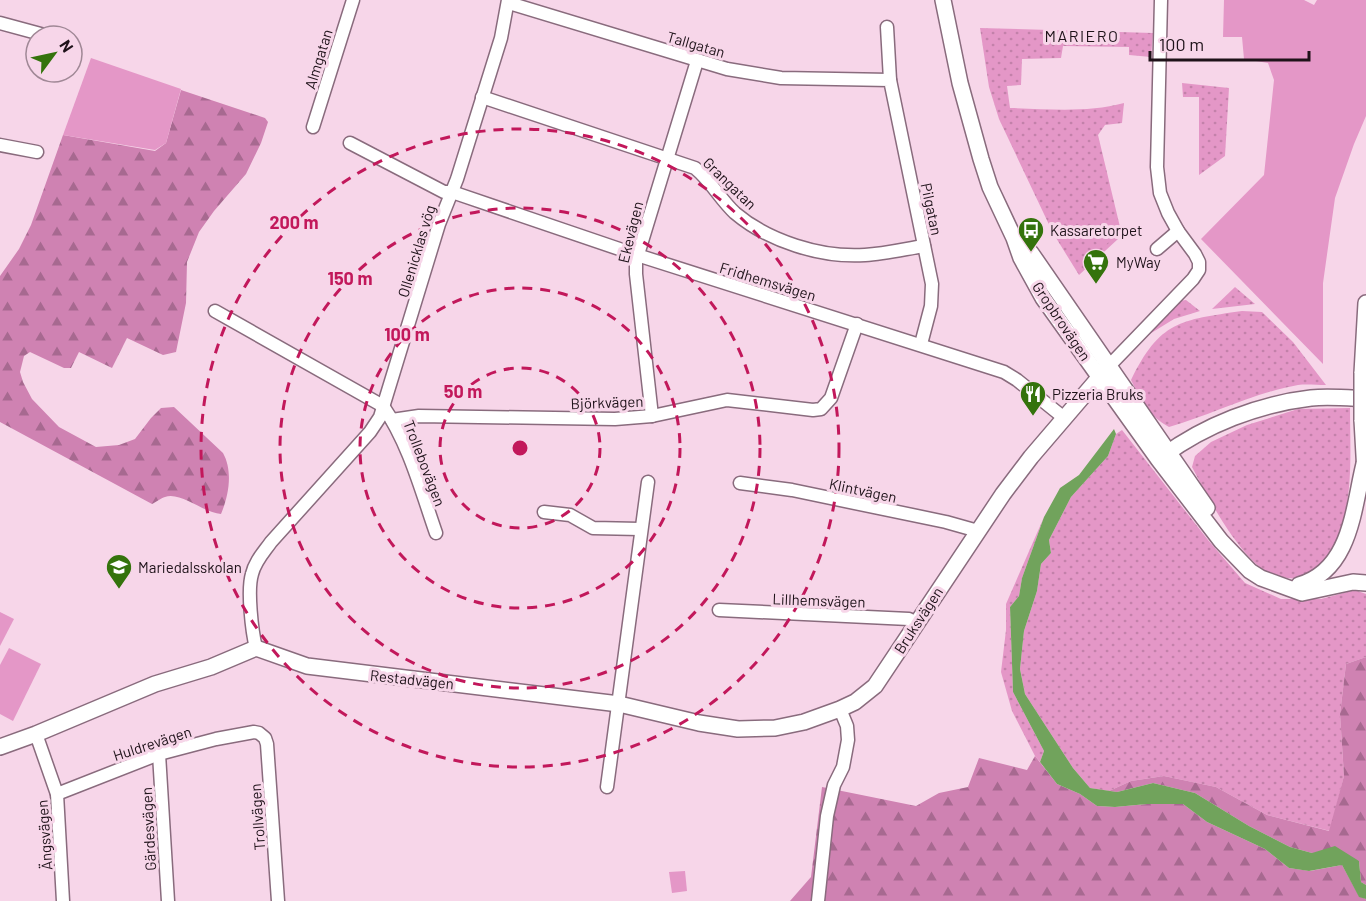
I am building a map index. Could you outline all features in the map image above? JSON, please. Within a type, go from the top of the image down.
[{"type":"street","name":"Almgatan","points":[[313,127],[353,0]]},
{"type":"street","name":"Gropbrovägen","points":[[943,0],[960,83],[981,159],[990,187],[1014,238],[1031,253],[1104,371],[1163,455],[1227,539],[1238,559],[1261,578],[1287,588]]},
{"type":"street","name":"Gropbrovägen","points":[[948,0],[950,30]]},
{"type":"street","points":[[1104,371],[1199,270],[1199,262],[1195,254],[1178,231],[1160,193],[1157,167],[1161,0]]},
{"type":"street","name":"Tallgatan","points":[[508,2],[727,69],[781,78],[885,80]]},
{"type":"street","name":"Ollenicklas vög","points":[[256,648],[253,635],[250,582],[257,560],[370,432],[380,417],[439,224],[452,192],[501,38],[508,2]]},
{"type":"street","points":[[0,23],[24,30]]},
{"type":"street","name":"Pilgatan","points":[[887,27],[885,80],[924,246],[932,295],[921,344]]},
{"type":"street","name":"Ekevägen","points":[[652,416],[636,274],[637,255],[697,61]]},
{"type":"street","name":"Grangatan","points":[[482,97],[695,168],[703,174],[726,204],[749,224],[784,241],[845,255],[874,254],[924,246]]},
{"type":"street","name":"Fridhemsvägen","points":[[350,143],[444,192],[452,192],[637,255],[921,344],[1011,375],[1063,417]]},
{"type":"street","points":[[0,145],[37,152]]},
{"type":"street","points":[[1157,249],[1178,231]]},
{"type":"street","points":[[1287,588],[1319,577],[1334,562],[1344,544],[1365,470],[1362,373],[1366,303]]},
{"type":"street","points":[[215,311],[383,406]]},
{"type":"street","name":"Björkvägen","points":[[393,420],[419,416],[615,419],[652,416],[727,400],[821,409],[831,398],[857,324]]},
{"type":"street","name":"Bruksvägen","points":[[840,709],[855,702],[875,686],[1003,494],[1063,417],[1104,371]]},
{"type":"street","points":[[1163,455],[1193,437],[1233,418],[1279,403],[1313,397],[1366,399]]},
{"type":"street","name":"Trollebovägen","points":[[383,406],[393,420],[410,458],[436,533]]},
{"type":"street","points":[[607,787],[648,482]]},
{"type":"street","name":"Klintvägen","points":[[740,483],[792,490],[946,522],[978,531]]},
{"type":"street","points":[[544,512],[570,514],[593,528],[640,529]]},
{"type":"street","points":[[1287,588],[1302,593],[1353,582],[1366,583]]},
{"type":"street","name":"Lillhemsvägen","points":[[720,610],[909,619],[917,623]]},
{"type":"street","points":[[0,747],[146,688],[211,667],[256,648]]},
{"type":"street","name":"Restadvägen","points":[[256,648],[307,666],[619,704],[699,723],[752,730],[787,726],[840,709]]},
{"type":"street","points":[[818,901],[827,816],[834,785],[843,768],[847,747],[847,726],[840,709]]},
{"type":"street","name":"Huldrevägen","points":[[57,794],[159,754],[243,733],[260,733]]},
{"type":"street","name":"Trollvägen","points":[[260,733],[267,744],[278,901]]},
{"type":"street","name":"Ängsvägen","points":[[36,734],[57,794],[63,901]]},
{"type":"street","name":"Gärdesvägen","points":[[159,754],[168,901]]},
{"type":"shaded area","points":[[1224,0],[1304,0],[1314,5],[1317,0],[1366,0],[1366,116],[1335,198],[1323,283],[1323,364],[1201,239],[1264,175],[1274,80],[1268,63],[1244,59],[1242,37],[1223,37]]},
{"type":"shaded area","points":[[980,28],[1153,33],[1151,57],[1129,55],[1129,47],[1063,46],[1061,58],[1022,59],[1021,85],[1007,86],[1010,108],[1082,109],[1124,103],[1122,123],[1105,125],[1098,135],[1120,227],[1118,239],[1079,275],[1053,233],[999,119],[989,87]]},
{"type":"shaded area","points":[[91,58],[181,89],[166,143],[155,150],[63,135],[82,84],[84,84]]},
{"type":"shaded area","points":[[1182,83],[1229,88],[1225,156],[1199,175],[1199,97],[1183,97]]},
{"type":"shaded area","points":[[1112,217],[1116,227],[1115,234],[1104,247],[1094,241],[1102,226]]},
{"type":"shaded area","points":[[1235,287],[1255,304],[1212,309]]},
{"type":"shaded area","points":[[1186,300],[1200,311],[1174,319],[1148,335],[1179,301]]},
{"type":"shaded area","points":[[1242,311],[1262,312],[1293,342],[1326,385],[1301,385],[1281,389],[1169,427],[1156,418],[1138,395],[1131,380],[1152,346],[1174,327],[1187,321]]},
{"type":"shaded area","points":[[1350,408],[1348,494],[1340,532],[1331,556],[1326,565],[1309,576],[1288,578],[1268,572],[1243,550],[1219,516],[1192,467],[1195,456],[1211,442],[1247,425],[1298,409]]},
{"type":"shaded area","points":[[1114,429],[1116,434],[1108,456],[1071,497],[1049,540],[1051,553],[1041,564],[1037,591],[1024,631],[1020,669],[1025,694],[1073,768],[1090,788],[1117,792],[1153,783],[1195,793],[1249,826],[1290,847],[1312,853],[1335,846],[1359,861],[1361,882],[1366,885],[1366,899],[1359,897],[1342,865],[1309,871],[1289,868],[1265,849],[1207,822],[1183,804],[1097,806],[1080,794],[1057,784],[1040,762],[1044,751],[1013,692],[1010,607],[1019,596],[1022,578],[1044,517],[1060,488],[1079,475]]},
{"type":"shaded area","points":[[1122,430],[1208,540],[1245,583],[1281,599],[1321,599],[1355,590],[1366,594],[1366,657],[1346,664],[1340,714],[1344,776],[1330,831],[1267,815],[1216,787],[1164,776],[1131,781],[1109,791],[1090,788],[1073,768],[1025,694],[1020,669],[1024,631],[1037,591],[1041,564],[1051,553],[1049,540],[1071,497],[1108,456],[1116,434]]},
{"type":"shaded area","points":[[1044,517],[1022,578],[1019,596],[1010,607],[1013,692],[1044,751],[1040,762],[1012,711],[1001,672],[1006,630],[1006,604]]},
{"type":"shaded area","points":[[0,612],[14,619],[0,646]]},
{"type":"shaded area","points":[[9,648],[41,664],[13,721],[0,714],[0,665]]},
{"type":"shaded area","points":[[685,871],[687,891],[672,893],[669,872]]},
{"type":"green space","points":[[181,90],[265,118],[268,122],[246,174],[199,232],[187,262],[186,303],[176,352],[163,355],[127,338],[112,368],[79,352],[71,368],[64,368],[30,352],[24,356],[20,372],[32,399],[59,427],[96,447],[119,445],[135,439],[161,408],[174,407],[223,453],[228,467],[229,483],[221,514],[178,497],[163,498],[152,504],[0,422],[0,276],[19,249],[31,225],[63,135],[155,151],[166,143]]},
{"type":"green space","points":[[1366,657],[1366,885],[1361,882],[1359,861],[1290,847],[1249,826],[1195,793],[1153,783],[1117,792],[1109,791],[1131,781],[1164,776],[1216,787],[1267,815],[1329,831],[1344,776],[1340,714],[1346,664]]},
{"type":"green space","points":[[1035,756],[1057,784],[1080,794],[1097,806],[1183,804],[1207,822],[1265,849],[1289,868],[1310,871],[1342,865],[1359,896],[1366,901],[790,901],[811,877],[822,787],[916,806],[939,793],[968,787],[979,758],[1027,770]]},
{"type":"place","name":"Kassaretorpet","points":[[1031,253]]},
{"type":"place","name":"MyWay","points":[[1096,285]]},
{"type":"place","name":"Pizzeria Bruks","points":[[1033,417]]},
{"type":"place","name":"Mariedalsskolan","points":[[119,590]]},
{"type":"district","name":"MARIERO","points":[[1082,35]]}]
